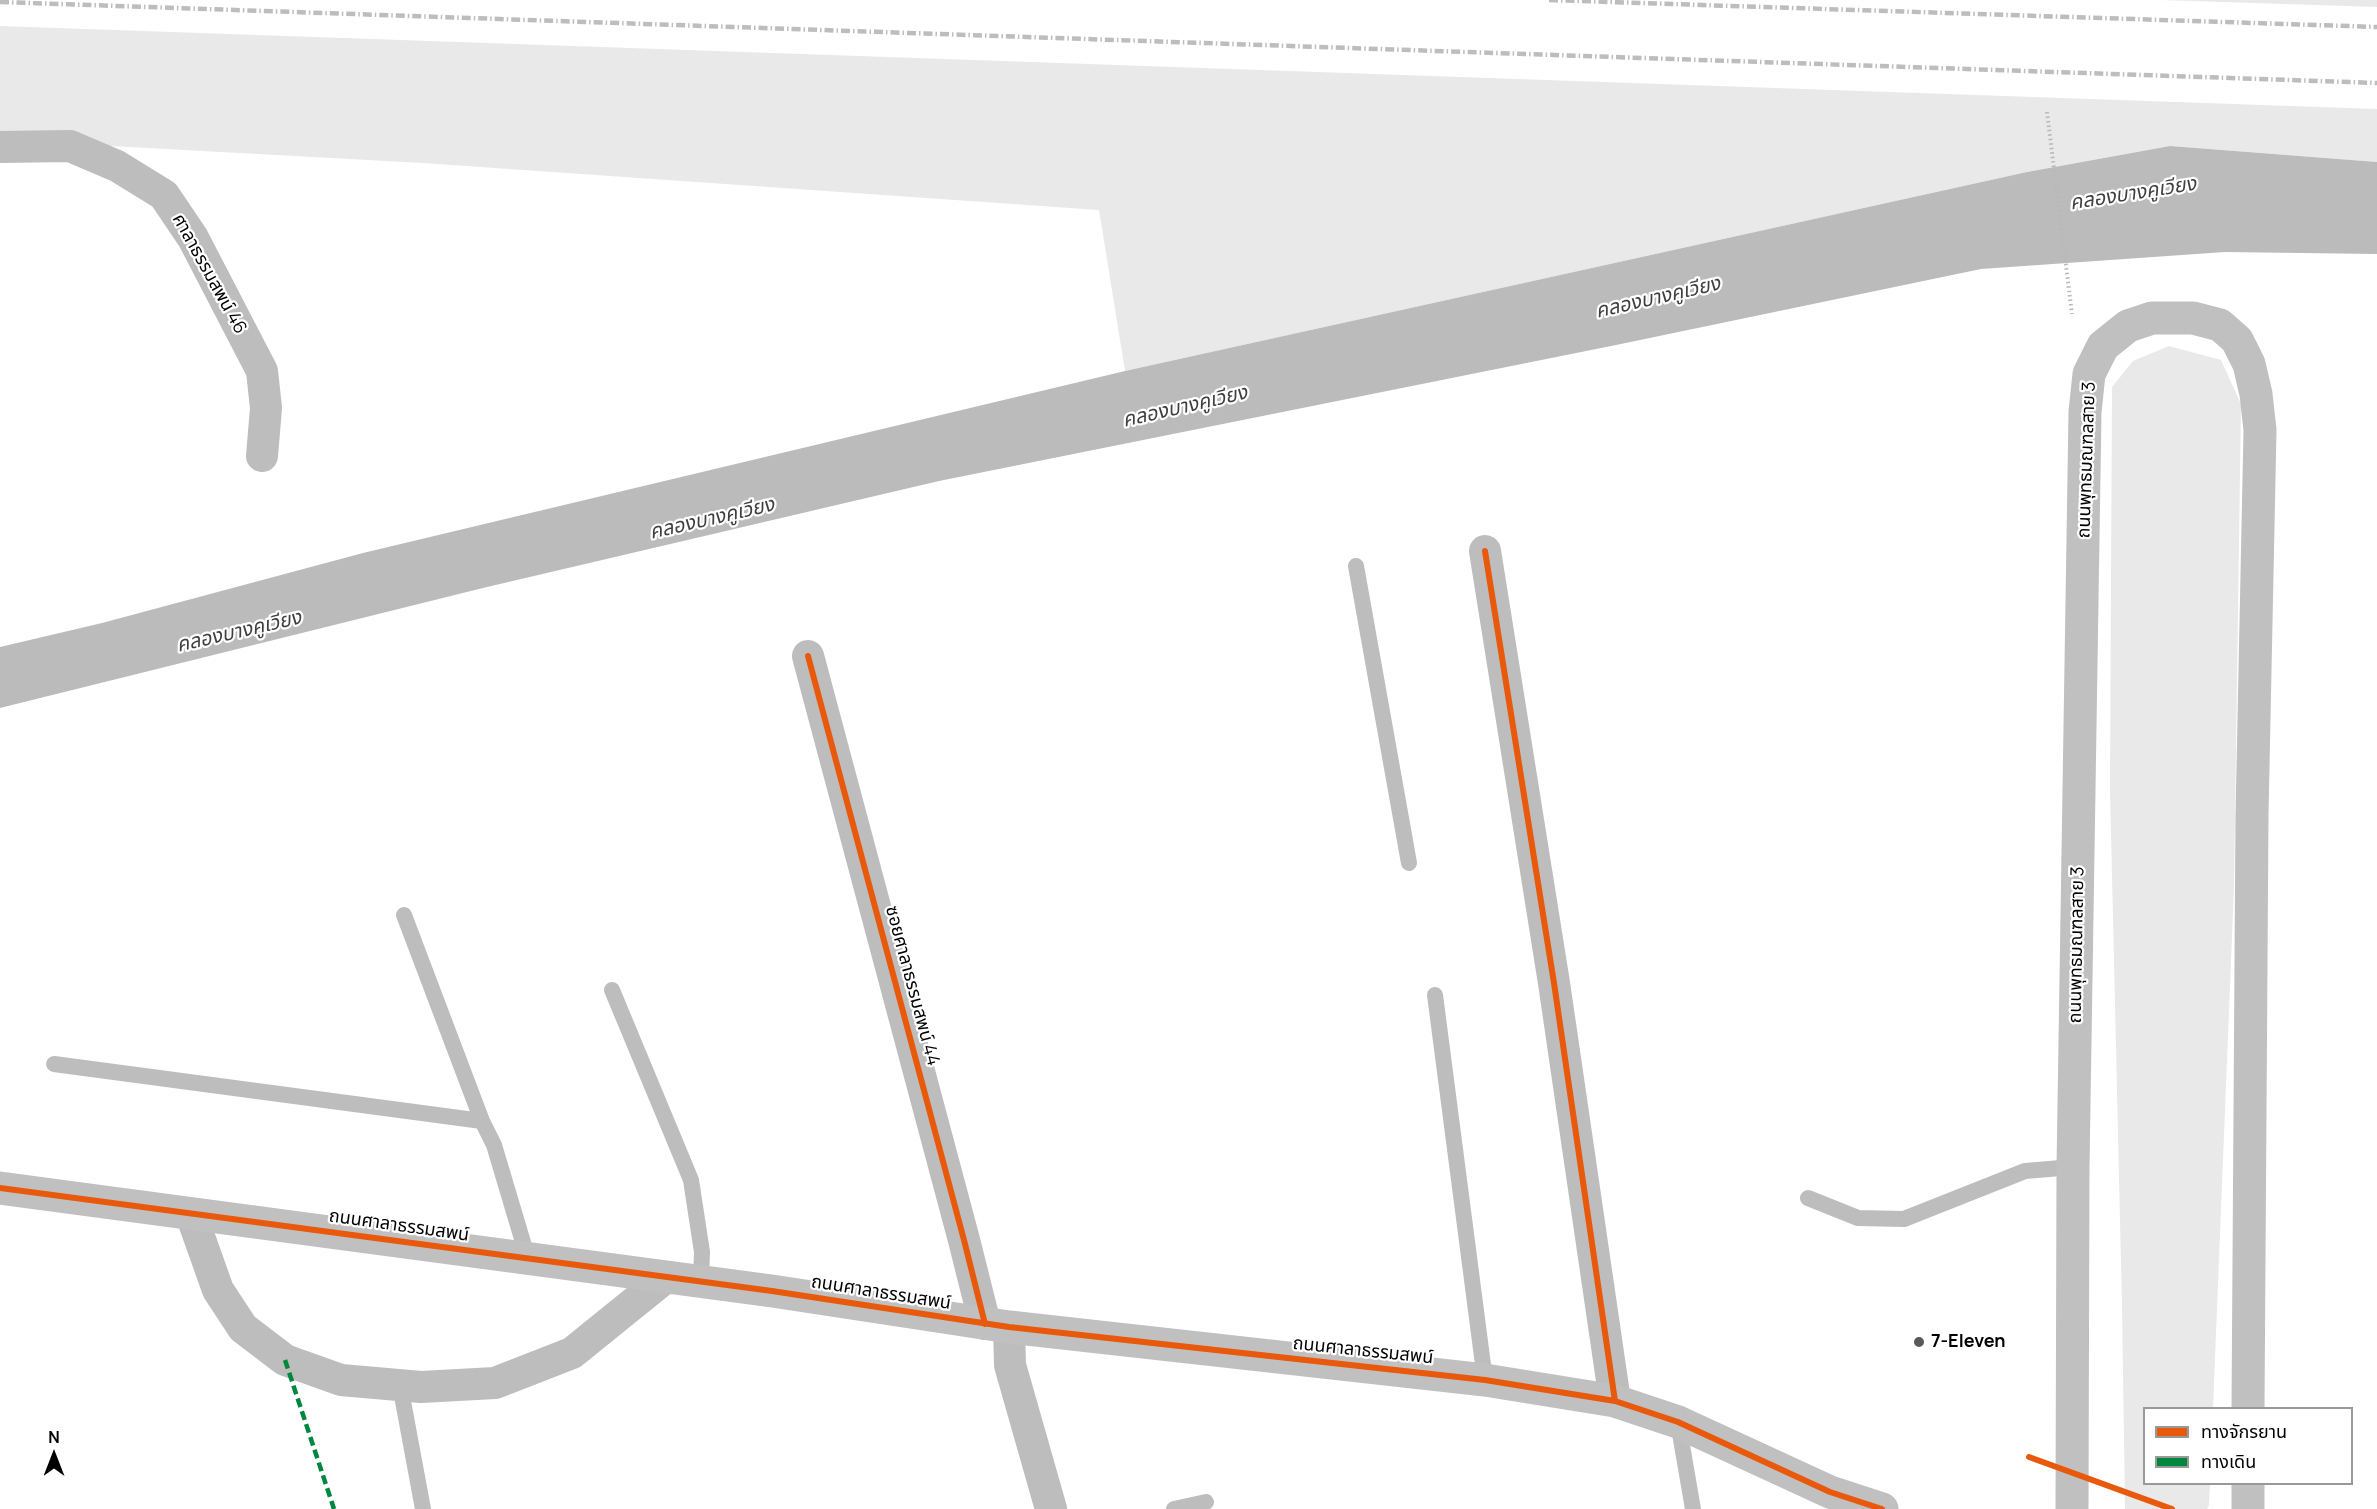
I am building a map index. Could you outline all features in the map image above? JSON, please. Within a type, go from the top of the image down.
[{"type":"main road","name":"ถนนพุทธมณฑลสาย 3","points":[[2072,1509],[2073,1167],[2085,412],[2089,374],[2103,346],[2128,326],[2152,318],[2193,318],[2220,325],[2237,340],[2249,364],[2256,394],[2260,430],[2252,827],[2248,1407]]},
{"type":"main road","name":"ถนนศาลาธรรมสพน์","points":[[0,1188],[666,1277],[997,1325],[1485,1380],[1615,1401],[1678,1422],[1830,1492],[1882,1509]]},
{"type":"main road","points":[[2248,1485],[2248,1509]]},
{"type":"street","name":"ศาลาธรรมสพน์ 46","points":[[0,147],[70,146],[117,166],[164,195],[193,238],[262,371],[266,408],[262,456]]},
{"type":"street","points":[[1485,551],[1554,984],[1615,1401]]},
{"type":"street","name":"ซอยศาลาธรรมสพน์ 44","points":[[808,656],[964,1240],[1010,1365],[1051,1509]]},
{"type":"street","points":[[191,1214],[218,1290],[243,1328],[285,1360],[341,1380],[421,1387],[495,1383],[572,1353],[666,1277]]},
{"type":"lane","points":[[1356,566],[1409,863]]},
{"type":"lane","points":[[404,915],[482,1121],[494,1145],[528,1259]]},
{"type":"lane","points":[[612,990],[691,1180],[702,1252],[701,1282]]},
{"type":"lane","points":[[1435,994],[1485,1380]]},
{"type":"lane","points":[[54,1064],[482,1121]]},
{"type":"lane","points":[[1808,1198],[1858,1218],[1904,1219],[2025,1171],[2073,1167]]},
{"type":"lane","points":[[400,1385],[423,1509]]},
{"type":"lane","points":[[1678,1422],[1693,1509]]},
{"type":"lane","points":[[1174,1509],[1206,1502]]},
{"type":"path","points":[[2047,114],[2073,314]]},
{"type":"shaded area","points":[[2161,0],[2377,0],[2377,7]]},
{"type":"shaded area","points":[[0,26],[2377,109],[2377,162],[2170,146],[2027,172],[1125,371],[1099,210],[423,163],[0,140]]},
{"type":"shaded area","points":[[2169,346],[2221,360],[2241,404],[2234,887],[2213,1407],[2143,1407],[2143,1485],[2210,1485],[2207,1509],[2125,1509],[2110,789],[2112,387],[2133,361]]},
{"type":"water","name":"คลองบางคูเวียง","points":[[2170,146],[2377,162],[2377,254],[2225,252],[1981,269],[939,481],[487,587],[0,708],[0,647],[102,623],[363,553],[1125,371],[2027,172]]},
{"type":"railway","points":[[1549,0],[2377,27]]},
{"type":"railway","points":[[0,2],[2377,83]]},
{"type":"marked path","points":[[285,1360],[334,1509]]},
{"type":"cycle path","points":[[1485,551],[1554,983],[1615,1401]]},
{"type":"cycle path","points":[[808,656],[985,1324]]},
{"type":"cycle path","points":[[0,1188],[772,1291],[1009,1327],[1485,1380],[1615,1401],[1678,1422],[1830,1492],[1882,1509]]},
{"type":"cycle path","points":[[2029,1457],[2172,1509]]},
{"type":"place","name":"7-Eleven","points":[[1919,1342]]}]
